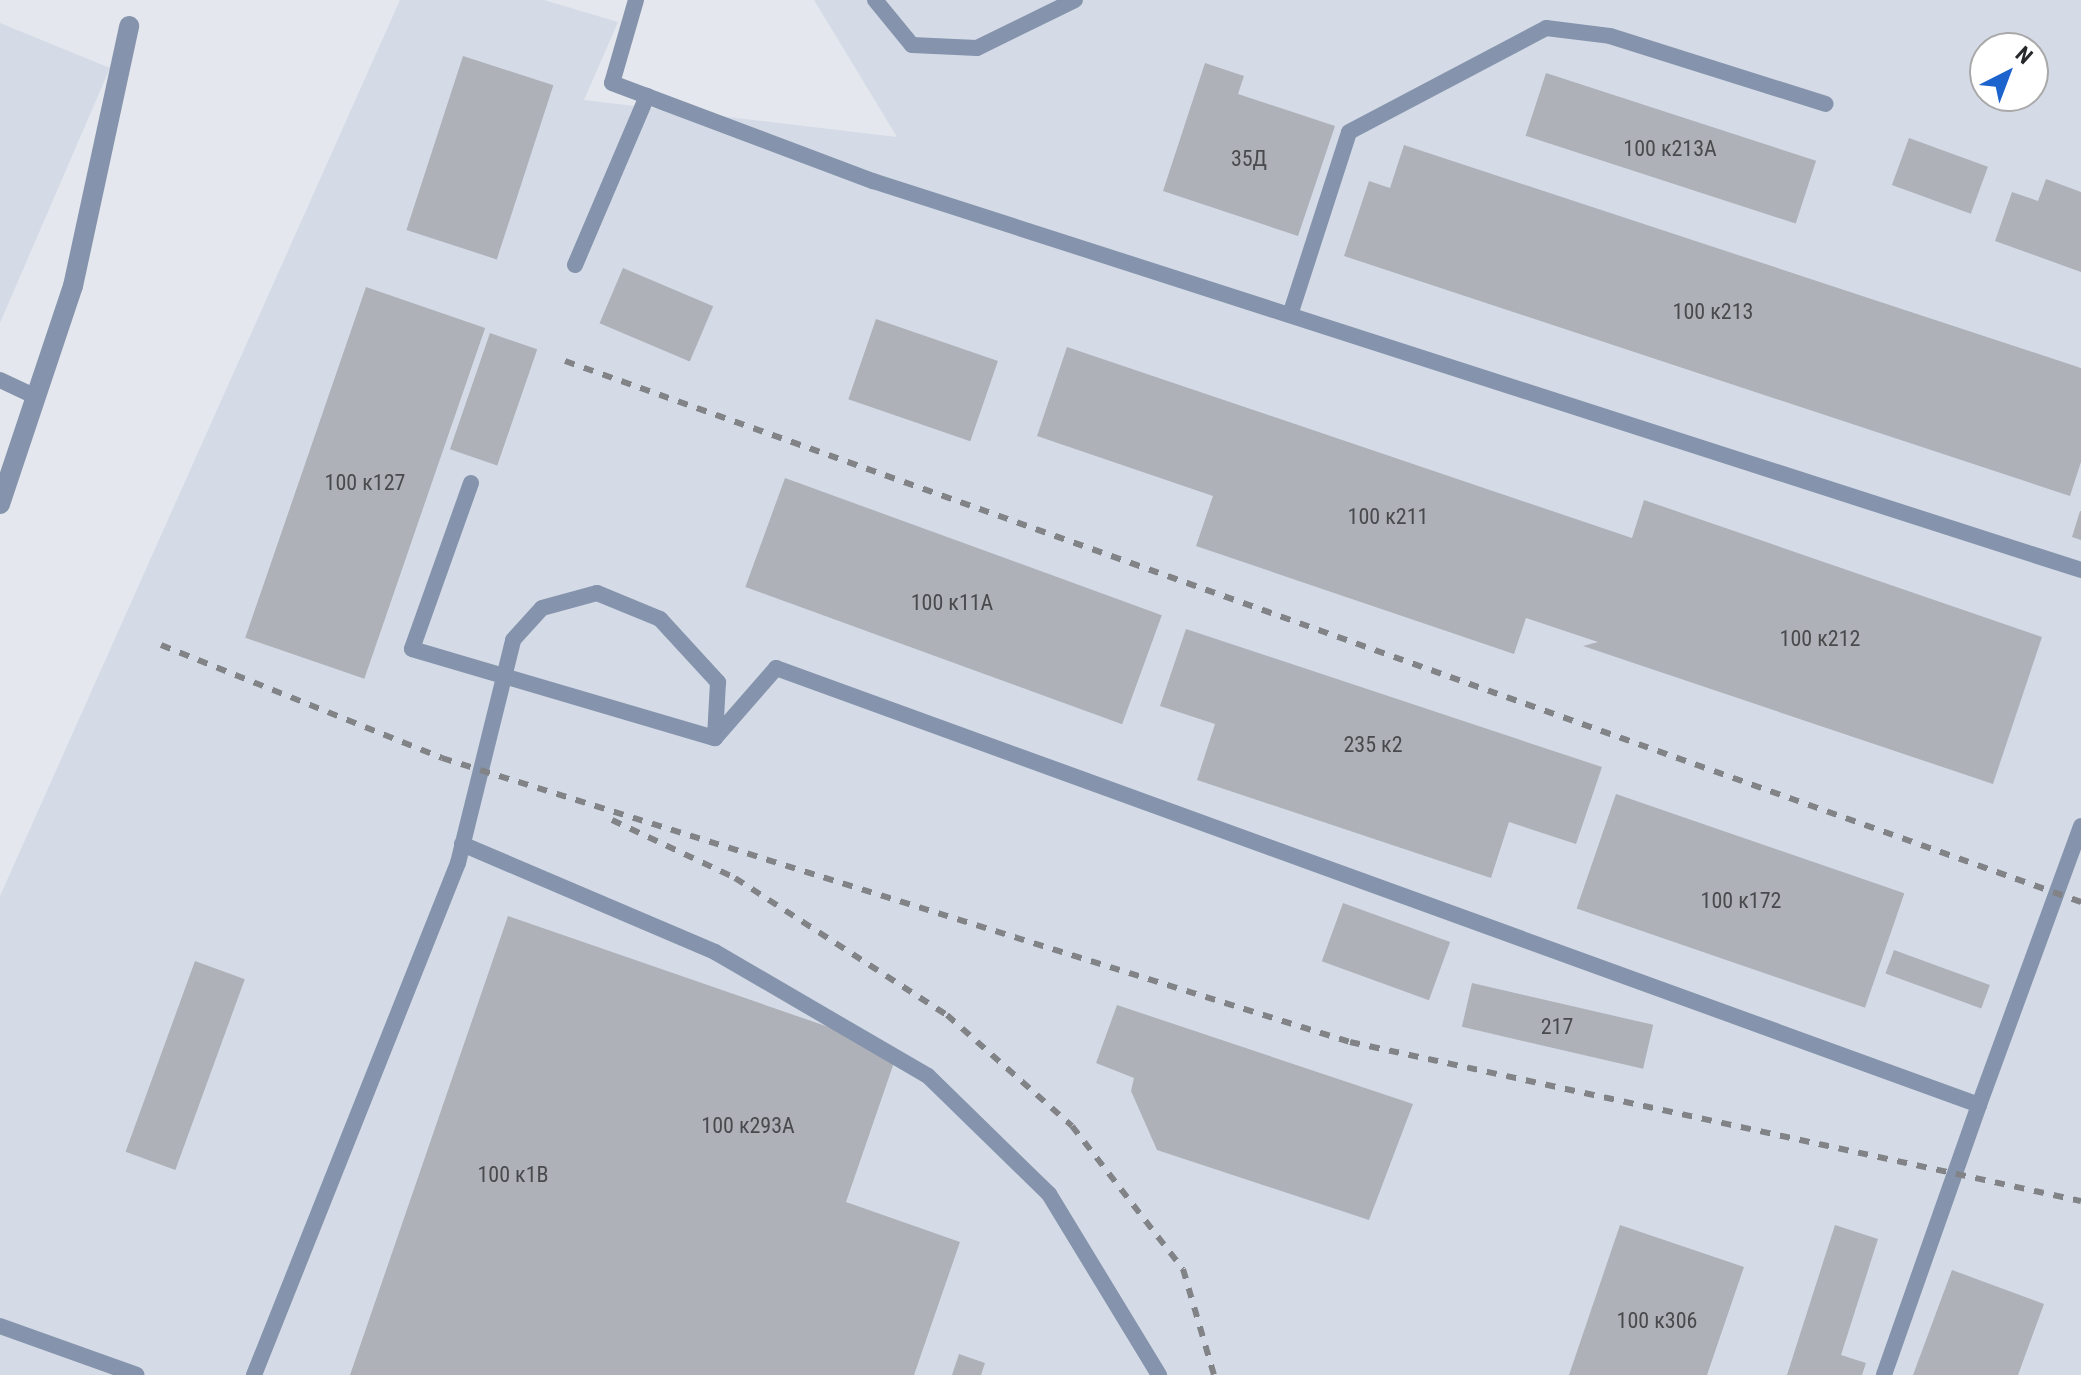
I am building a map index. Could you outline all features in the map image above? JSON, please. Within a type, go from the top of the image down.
[{"type":"street","points":[[0,504],[73,286],[129,26]]},
{"type":"lane","points":[[636,0],[612,83],[873,181],[2081,570]]},
{"type":"lane","points":[[875,0],[912,45],[977,48],[1075,0]]},
{"type":"lane","points":[[1290,315],[1349,132],[1546,28],[1610,36],[1826,104]]},
{"type":"lane","points":[[575,265],[647,96]]},
{"type":"lane","points":[[0,380],[36,397]]},
{"type":"lane","points":[[471,483],[412,649],[505,673],[715,738]]},
{"type":"lane","points":[[254,1375],[462,844],[513,640],[542,608],[597,593],[660,619],[718,682],[715,738]]},
{"type":"lane","points":[[715,738],[776,668],[1979,1105]]},
{"type":"lane","points":[[1884,1375],[2081,826]]},
{"type":"lane","points":[[462,844],[715,952],[928,1076],[1049,1194],[1159,1375]]},
{"type":"lane","points":[[0,1326],[137,1375]]},
{"type":"shaded area","points":[[400,0],[544,0],[618,22],[584,100],[897,137],[814,0],[2081,0],[2081,1375],[0,1375],[0,896]]},
{"type":"shaded area","points":[[0,23],[110,68],[0,323]]},
{"type":"building","points":[[463,56],[553,85],[497,259],[406,230]]},
{"type":"building","points":[[1205,63],[1244,76],[1238,94],[1335,126],[1298,236],[1163,191]]},
{"type":"building","points":[[1546,73],[1816,161],[1796,224],[1526,136]]},
{"type":"building","points":[[1909,138],[1988,167],[1971,214],[1892,185]]},
{"type":"building","points":[[1404,145],[2081,368],[2081,462],[2070,496],[1344,256],[1369,181],[1390,188]]},
{"type":"building","points":[[2046,179],[2081,192],[2081,272],[1995,241],[2012,192],[2038,201]]},
{"type":"building","points":[[623,268],[713,306],[690,362],[600,323]]},
{"type":"building","points":[[366,287],[485,328],[364,679],[245,638]]},
{"type":"building","points":[[876,319],[998,361],[970,441],[848,399]]},
{"type":"building","points":[[490,333],[537,349],[497,466],[450,449]]},
{"type":"building","points":[[1067,347],[1632,538],[1644,500],[2042,637],[1993,784],[1583,646],[1598,642],[1526,618],[1514,654],[1196,546],[1213,496],[1037,436]]},
{"type":"building","points":[[785,478],[1162,615],[1122,724],[745,587]]},
{"type":"building","points":[[2081,511],[2081,540],[2072,537]]},
{"type":"building","points":[[1186,629],[1602,767],[1576,844],[1509,822],[1491,878],[1197,780],[1215,724],[1160,706]]},
{"type":"building","points":[[1616,794],[1904,893],[1865,1008],[1577,908]]},
{"type":"building","points":[[1343,903],[1450,942],[1429,1000],[1322,961]]},
{"type":"building","points":[[508,916],[898,1051],[846,1202],[960,1242],[914,1375],[350,1375]]},
{"type":"building","points":[[1894,950],[1990,985],[1981,1008],[1885,973]]},
{"type":"building","points":[[195,961],[245,979],[175,1170],[126,1152]]},
{"type":"building","points":[[1472,983],[1653,1025],[1643,1069],[1462,1027]]},
{"type":"building","points":[[1117,1005],[1413,1104],[1369,1220],[1157,1150],[1131,1091],[1134,1078],[1096,1063]]},
{"type":"building","points":[[1620,1225],[1744,1267],[1707,1375],[1569,1375]]},
{"type":"building","points":[[1835,1225],[1878,1239],[1841,1355],[1866,1363],[1862,1375],[1787,1375]]},
{"type":"building","points":[[1952,1270],[2044,1304],[2018,1375],[1913,1375]]},
{"type":"building","points":[[959,1354],[985,1363],[981,1375],[952,1375]]},
{"type":"railway","points":[[565,361],[2081,902]]},
{"type":"railway","points":[[161,645],[442,758],[1350,1042],[2081,1201]]},
{"type":"railway","points":[[612,820],[735,878],[947,1015],[1072,1126],[1183,1269],[1214,1375]]}]
